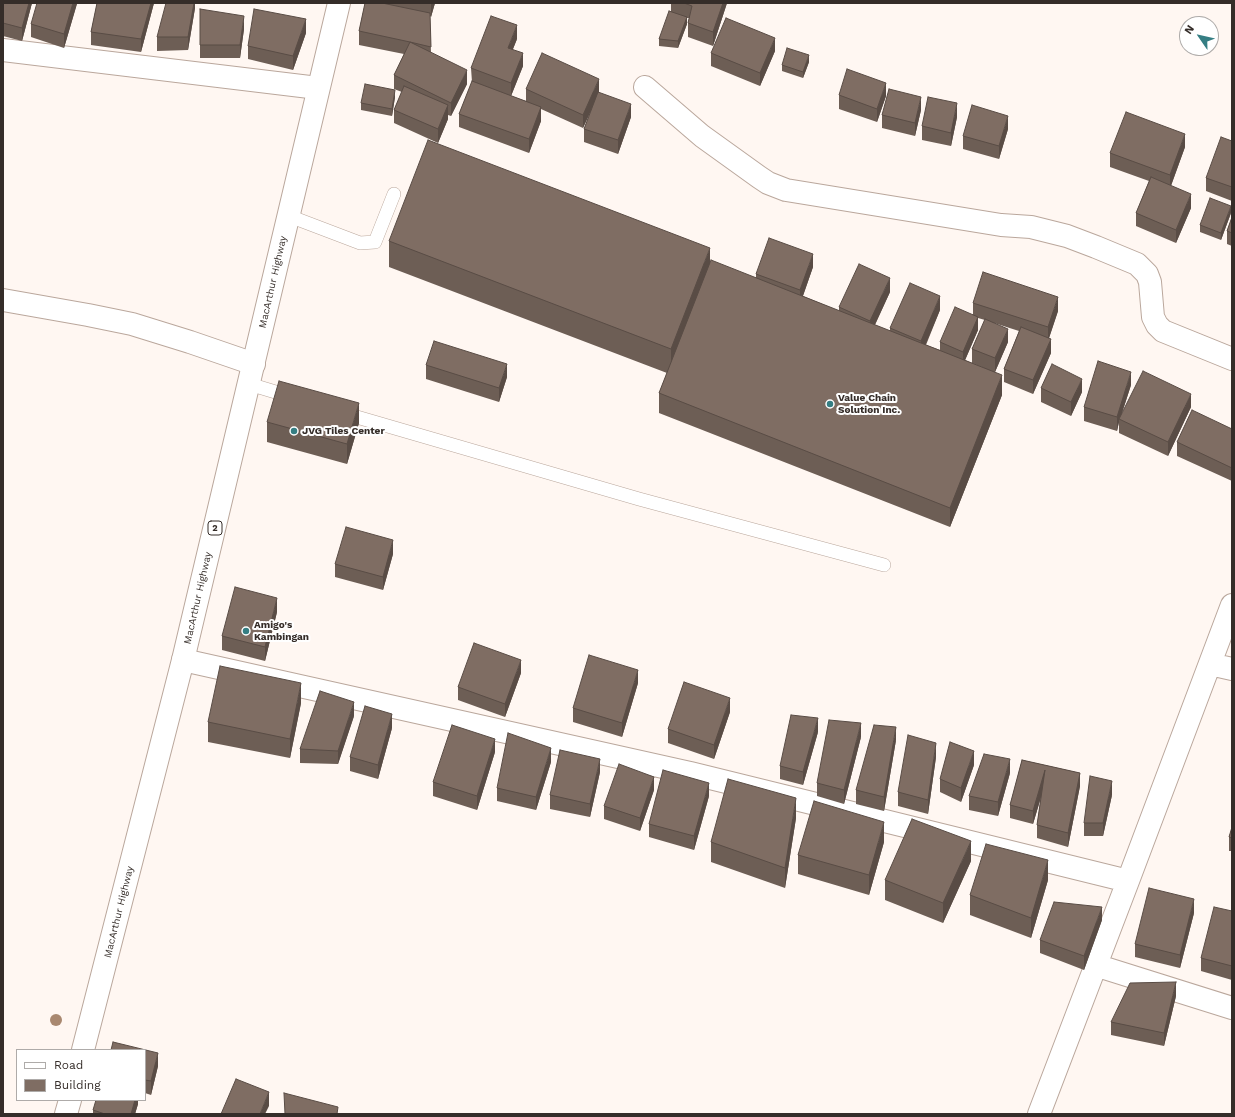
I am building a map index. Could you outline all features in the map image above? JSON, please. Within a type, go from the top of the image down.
[{"type":"main road","name":"MacArthur Highway","points":[[83,1049],[183,660],[252,374],[338,3]]},
{"type":"main road","points":[[3,50],[318,88]]},
{"type":"main road","points":[[645,87],[702,136],[758,177],[768,183],[786,190],[1001,225],[1031,227],[1067,236],[1137,264],[1147,274],[1150,282],[1153,317],[1157,325],[1163,331],[1232,359]]},
{"type":"main road","points":[[3,300],[132,324],[190,342],[252,374]]},
{"type":"main road","points":[[1039,1114],[1232,605]]},
{"type":"main road","points":[[183,660],[690,773],[1128,881]]},
{"type":"main road","points":[[1210,664],[1232,669]]},
{"type":"main road","points":[[1095,965],[1232,1008]]},
{"type":"main road","points":[[66,1114],[70,1101]]},
{"type":"lane","points":[[289,216],[360,243],[375,242],[394,194]]},
{"type":"lane","points":[[252,374],[301,400]]},
{"type":"lane","points":[[330,409],[631,497],[884,565]]},
{"type":"building","points":[[3,3],[29,3],[22,28],[3,23]]},
{"type":"building","points":[[37,3],[73,3],[64,34],[31,24]]},
{"type":"building","points":[[97,3],[151,3],[141,39],[91,32]]},
{"type":"building","points":[[166,3],[194,3],[188,37],[157,37]]},
{"type":"building","points":[[365,3],[382,3],[430,13],[431,47],[359,31]]},
{"type":"building","points":[[684,3],[723,3],[713,32],[688,23],[692,6]]},
{"type":"building","points":[[200,9],[244,16],[240,45],[200,45]]},
{"type":"building","points":[[254,9],[306,19],[293,56],[248,46]]},
{"type":"building","points":[[669,11],[687,17],[678,41],[659,39]]},
{"type":"building","points":[[491,16],[517,25],[508,48],[523,53],[511,83],[471,68]]},
{"type":"building","points":[[726,18],[775,38],[760,73],[711,53]]},
{"type":"building","points":[[410,42],[467,70],[451,103],[394,75]]},
{"type":"building","points":[[787,48],[809,55],[803,72],[782,65]]},
{"type":"building","points":[[542,53],[599,79],[583,115],[526,89]]},
{"type":"building","points":[[847,69],[886,83],[877,109],[839,95]]},
{"type":"building","points":[[472,81],[541,107],[529,139],[459,114]]},
{"type":"building","points":[[365,84],[395,90],[392,109],[361,103]]},
{"type":"building","points":[[404,86],[448,105],[438,129],[394,110]]},
{"type":"building","points":[[889,89],[921,97],[915,123],[882,115]]},
{"type":"building","points":[[598,92],[631,104],[618,140],[584,129]]},
{"type":"building","points":[[928,97],[957,103],[951,133],[922,126]]},
{"type":"building","points":[[972,105],[1008,116],[999,146],[963,136]]},
{"type":"building","points":[[1126,112],[1185,134],[1170,175],[1110,153]]},
{"type":"building","points":[[1221,137],[1232,141],[1232,187],[1206,178]]},
{"type":"building","points":[[428,140],[710,248],[671,349],[389,241]]},
{"type":"building","points":[[1151,177],[1191,194],[1176,230],[1136,213]]},
{"type":"building","points":[[1210,198],[1231,206],[1221,233],[1200,225]]},
{"type":"building","points":[[1232,217],[1232,233],[1227,231]]},
{"type":"building","points":[[769,238],[813,254],[800,290],[756,274]]},
{"type":"building","name":"Value Chain Solution Inc.","points":[[711,260],[1002,375],[950,508],[659,393]]},
{"type":"building","points":[[859,264],[890,278],[870,321],[839,307]]},
{"type":"building","points":[[983,272],[1058,297],[1048,327],[973,303]]},
{"type":"building","points":[[910,283],[940,296],[921,341],[890,328]]},
{"type":"building","points":[[955,307],[978,317],[963,352],[940,342]]},
{"type":"building","points":[[985,319],[1008,329],[995,358],[972,349]]},
{"type":"building","points":[[1021,327],[1051,339],[1033,380],[1004,369]]},
{"type":"building","points":[[434,341],[507,364],[499,388],[426,365]]},
{"type":"building","points":[[1098,361],[1131,372],[1117,417],[1084,407]]},
{"type":"building","points":[[1052,364],[1082,379],[1071,402],[1041,388]]},
{"type":"building","points":[[1143,371],[1191,394],[1168,442],[1119,419]]},
{"type":"building","points":[[279,381],[359,403],[347,444],[267,422]]},
{"type":"building","points":[[1192,410],[1232,429],[1232,468],[1177,442]]},
{"type":"building","points":[[346,527],[393,540],[383,577],[335,564]]},
{"type":"building","points":[[235,587],[277,598],[265,647],[222,636]]},
{"type":"building","points":[[474,643],[521,660],[505,704],[458,687]]},
{"type":"building","points":[[589,655],[638,670],[622,723],[573,708]]},
{"type":"building","points":[[220,666],[301,683],[290,739],[208,722]]},
{"type":"building","points":[[684,682],[730,698],[714,745],[668,729]]},
{"type":"building","points":[[320,691],[354,702],[338,751],[300,749]]},
{"type":"building","points":[[365,706],[392,714],[378,765],[350,757]]},
{"type":"building","points":[[791,715],[818,718],[803,772],[780,766]]},
{"type":"building","points":[[829,720],[861,723],[844,790],[817,783]]},
{"type":"building","points":[[452,725],[495,739],[477,796],[433,782]]},
{"type":"building","points":[[874,725],[896,727],[884,797],[856,790]]},
{"type":"building","points":[[508,733],[551,748],[536,797],[497,788]]},
{"type":"building","points":[[908,735],[936,743],[928,800],[898,792]]},
{"type":"building","points":[[950,742],[974,751],[961,788],[940,779]]},
{"type":"building","points":[[560,750],[600,759],[590,804],[550,795]]},
{"type":"building","points":[[984,754],[1010,759],[998,802],[969,796]]},
{"type":"building","points":[[1022,760],[1080,773],[1068,833],[1037,825],[1045,770],[1033,811],[1010,805]]},
{"type":"building","points":[[619,764],[654,777],[640,818],[604,806]]},
{"type":"building","points":[[663,770],[709,783],[694,836],[649,824]]},
{"type":"building","points":[[1090,776],[1112,781],[1103,823],[1084,823]]},
{"type":"building","points":[[728,779],[796,798],[785,868],[711,842]]},
{"type":"building","points":[[814,801],[884,822],[869,875],[798,855]]},
{"type":"building","points":[[912,819],[971,841],[943,903],[885,880]]},
{"type":"building","points":[[1232,827],[1232,838],[1229,837]]},
{"type":"building","points":[[986,844],[1048,860],[1031,918],[970,895]]},
{"type":"building","points":[[1149,888],[1194,899],[1180,955],[1135,944]]},
{"type":"building","points":[[1054,902],[1102,907],[1084,956],[1040,940]]},
{"type":"building","points":[[1214,907],[1232,911],[1232,966],[1201,958]]},
{"type":"building","points":[[1176,982],[1164,1033],[1111,1022],[1130,983]]},
{"type":"building","points":[[113,1042],[142,1049],[111,1049]]},
{"type":"building","points":[[146,1050],[158,1053],[151,1081],[146,1080]]},
{"type":"building","points":[[236,1079],[269,1092],[260,1114],[221,1114]]},
{"type":"building","points":[[284,1093],[338,1107],[337,1114],[285,1114]]},
{"type":"building","points":[[96,1101],[135,1101],[131,1114],[105,1114],[93,1110]]},
{"type":"place","name":"Value Chain Solution Inc.","points":[[830,404]]},
{"type":"place","name":"JVG Tiles Center","points":[[294,431]]},
{"type":"place","name":"Amigo's Kambingan","points":[[246,631]]}]
